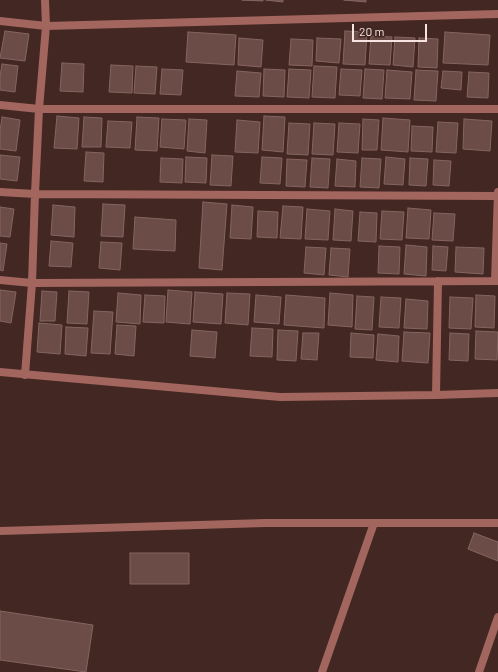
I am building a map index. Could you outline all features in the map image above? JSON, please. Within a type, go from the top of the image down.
[{"type":"street","points":[[25,374],[32,283],[39,110],[46,26],[45,0]]},
{"type":"street","points":[[0,21],[46,26],[498,14]]},
{"type":"street","points":[[0,105],[39,110],[498,109]]},
{"type":"street","points":[[0,280],[32,283],[497,281],[498,191]]},
{"type":"street","points":[[0,192],[35,194],[498,196]]},
{"type":"street","points":[[436,395],[438,281]]},
{"type":"street","points":[[0,372],[280,397],[498,393]]},
{"type":"street","points":[[0,531],[265,523],[498,523]]},
{"type":"street","points":[[322,672],[374,523]]},
{"type":"street","points":[[479,672],[498,617]]},
{"type":"building","points":[[242,0],[263,0],[263,1]]},
{"type":"building","points":[[266,0],[283,0],[283,2]]},
{"type":"building","points":[[344,0],[366,0],[366,2]]},
{"type":"building","points":[[5,31],[29,34],[25,61],[0,58]]},
{"type":"building","points":[[345,31],[367,32],[365,65],[343,64]]},
{"type":"building","points":[[188,32],[236,35],[234,65],[186,62]]},
{"type":"building","points":[[445,32],[490,35],[488,65],[443,63]]},
{"type":"building","points":[[371,36],[392,37],[390,65],[369,64]]},
{"type":"building","points":[[395,37],[415,38],[413,67],[393,65]]},
{"type":"building","points":[[239,38],[263,40],[261,67],[238,65]]},
{"type":"building","points":[[317,38],[341,39],[339,63],[316,61]]},
{"type":"building","points":[[419,38],[438,39],[437,68],[418,67]]},
{"type":"building","points":[[291,39],[313,40],[312,66],[289,65]]},
{"type":"building","points":[[62,63],[84,64],[83,92],[60,91]]},
{"type":"building","points":[[2,64],[18,66],[15,92],[0,90]]},
{"type":"building","points":[[111,65],[133,66],[132,93],[109,92]]},
{"type":"building","points":[[136,66],[157,67],[155,94],[134,93]]},
{"type":"building","points":[[314,66],[337,67],[335,98],[312,97]]},
{"type":"building","points":[[162,69],[183,70],[181,95],[160,94]]},
{"type":"building","points":[[264,69],[285,70],[284,97],[263,96]]},
{"type":"building","points":[[289,69],[311,70],[309,98],[287,97]]},
{"type":"building","points":[[341,69],[362,70],[360,96],[339,95]]},
{"type":"building","points":[[365,69],[384,70],[382,99],[363,98]]},
{"type":"building","points":[[387,70],[412,72],[410,99],[385,98]]},
{"type":"building","points":[[416,70],[438,71],[436,101],[414,100]]},
{"type":"building","points":[[237,71],[261,73],[259,97],[235,96]]},
{"type":"building","points":[[443,71],[462,72],[461,90],[441,88]]},
{"type":"building","points":[[469,72],[489,73],[488,98],[467,97]]},
{"type":"building","points":[[57,116],[79,118],[77,149],[54,148]]},
{"type":"building","points":[[264,116],[285,117],[283,152],[262,150]]},
{"type":"building","points":[[2,117],[20,120],[16,151],[0,149]]},
{"type":"building","points":[[84,117],[102,118],[101,147],[82,147]]},
{"type":"building","points":[[137,117],[159,118],[157,151],[135,150]]},
{"type":"building","points":[[383,118],[410,120],[408,152],[381,150]]},
{"type":"building","points":[[162,119],[186,120],[184,149],[160,147]]},
{"type":"building","points":[[189,119],[207,120],[205,153],[187,151]]},
{"type":"building","points":[[363,119],[379,120],[377,150],[362,150]]},
{"type":"building","points":[[464,119],[492,121],[490,151],[463,149]]},
{"type":"building","points":[[237,120],[260,122],[258,153],[235,152]]},
{"type":"building","points":[[108,121],[132,122],[130,148],[106,147]]},
{"type":"building","points":[[438,122],[458,123],[456,153],[436,152]]},
{"type":"building","points":[[289,123],[310,124],[308,155],[287,154]]},
{"type":"building","points":[[314,123],[335,124],[333,155],[312,154]]},
{"type":"building","points":[[339,123],[360,124],[358,153],[337,152]]},
{"type":"building","points":[[412,126],[433,127],[432,152],[411,151]]},
{"type":"building","points":[[86,152],[104,153],[103,182],[84,181]]},
{"type":"building","points":[[0,155],[20,157],[17,181],[0,179]]},
{"type":"building","points":[[212,155],[233,156],[231,186],[210,185]]},
{"type":"building","points":[[186,157],[207,158],[206,183],[185,182]]},
{"type":"building","points":[[262,157],[282,158],[280,184],[260,183]]},
{"type":"building","points":[[386,157],[405,159],[403,185],[384,184]]},
{"type":"building","points":[[161,158],[183,159],[182,183],[160,182]]},
{"type":"building","points":[[312,158],[330,159],[328,188],[310,187]]},
{"type":"building","points":[[362,158],[381,159],[379,188],[360,187]]},
{"type":"building","points":[[410,158],[428,159],[426,186],[409,185]]},
{"type":"building","points":[[287,159],[307,160],[305,187],[286,186]]},
{"type":"building","points":[[337,159],[356,161],[355,187],[335,186]]},
{"type":"building","points":[[434,160],[451,161],[449,186],[433,185]]},
{"type":"building","points":[[203,202],[227,204],[222,270],[199,268]]},
{"type":"building","points":[[103,204],[125,205],[123,237],[101,236]]},
{"type":"building","points":[[53,205],[75,207],[74,237],[51,235]]},
{"type":"building","points":[[232,205],[253,207],[251,239],[230,238]]},
{"type":"building","points":[[283,206],[303,207],[301,239],[280,238]]},
{"type":"building","points":[[0,207],[14,209],[10,237],[0,236]]},
{"type":"building","points":[[408,208],[431,210],[429,239],[406,238]]},
{"type":"building","points":[[307,209],[330,211],[328,240],[305,239]]},
{"type":"building","points":[[335,209],[353,211],[351,241],[333,240]]},
{"type":"building","points":[[258,211],[278,212],[277,238],[257,237]]},
{"type":"building","points":[[382,211],[404,212],[402,240],[380,239]]},
{"type":"building","points":[[360,212],[377,213],[376,242],[358,241]]},
{"type":"building","points":[[434,213],[455,214],[453,241],[432,240]]},
{"type":"building","points":[[135,217],[176,220],[175,251],[133,249]]},
{"type":"building","points":[[51,241],[73,243],[71,267],[49,266]]},
{"type":"building","points":[[101,242],[122,243],[120,270],[99,268]]},
{"type":"building","points":[[0,243],[7,244],[3,271],[0,270]]},
{"type":"building","points":[[406,245],[427,247],[426,276],[404,274]]},
{"type":"building","points":[[379,246],[400,247],[399,274],[378,273]]},
{"type":"building","points":[[433,246],[448,247],[446,271],[432,270]]},
{"type":"building","points":[[306,247],[326,248],[324,275],[304,273]]},
{"type":"building","points":[[456,247],[484,248],[483,274],[455,272]]},
{"type":"building","points":[[331,248],[350,249],[348,277],[329,275]]},
{"type":"building","points":[[0,290],[16,292],[11,323],[0,321]]},
{"type":"building","points":[[168,290],[192,292],[190,324],[166,322]]},
{"type":"building","points":[[42,291],[57,292],[55,321],[40,321]]},
{"type":"building","points":[[69,291],[89,292],[87,324],[67,323]]},
{"type":"building","points":[[195,292],[223,294],[221,324],[193,322]]},
{"type":"building","points":[[118,293],[141,295],[140,324],[116,322]]},
{"type":"building","points":[[227,293],[250,294],[248,325],[225,323]]},
{"type":"building","points":[[330,293],[353,295],[352,327],[328,325]]},
{"type":"building","points":[[145,295],[165,296],[164,323],[143,322]]},
{"type":"building","points":[[256,295],[281,297],[279,324],[254,322]]},
{"type":"building","points":[[286,295],[325,298],[324,328],[284,325]]},
{"type":"building","points":[[476,295],[495,296],[494,328],[475,327]]},
{"type":"building","points":[[357,296],[374,297],[372,330],[355,329]]},
{"type":"building","points":[[381,297],[401,298],[399,328],[379,327]]},
{"type":"building","points":[[450,297],[473,298],[471,329],[449,328]]},
{"type":"building","points":[[406,299],[428,301],[427,329],[404,328]]},
{"type":"building","points":[[94,311],[113,312],[110,354],[91,353]]},
{"type":"building","points":[[39,323],[62,325],[60,354],[37,352]]},
{"type":"building","points":[[117,325],[136,326],[134,356],[115,354]]},
{"type":"building","points":[[66,327],[88,328],[86,356],[65,354]]},
{"type":"building","points":[[252,328],[273,329],[272,357],[250,356]]},
{"type":"building","points":[[192,330],[217,332],[215,358],[190,356]]},
{"type":"building","points":[[278,330],[298,331],[296,361],[277,360]]},
{"type":"building","points":[[476,331],[498,332],[497,360],[475,359]]},
{"type":"building","points":[[404,332],[430,333],[428,363],[402,361]]},
{"type":"building","points":[[303,333],[319,333],[317,360],[301,359]]},
{"type":"building","points":[[351,333],[374,335],[373,358],[350,357]]},
{"type":"building","points":[[450,333],[469,334],[468,361],[449,360]]},
{"type":"building","points":[[378,334],[399,336],[398,362],[376,360]]},
{"type":"building","points":[[474,533],[498,542],[498,561],[468,549]]},
{"type":"building","points":[[130,553],[189,553],[189,584],[130,584]]},
{"type":"building","points":[[0,611],[93,625],[86,672],[0,660]]}]
